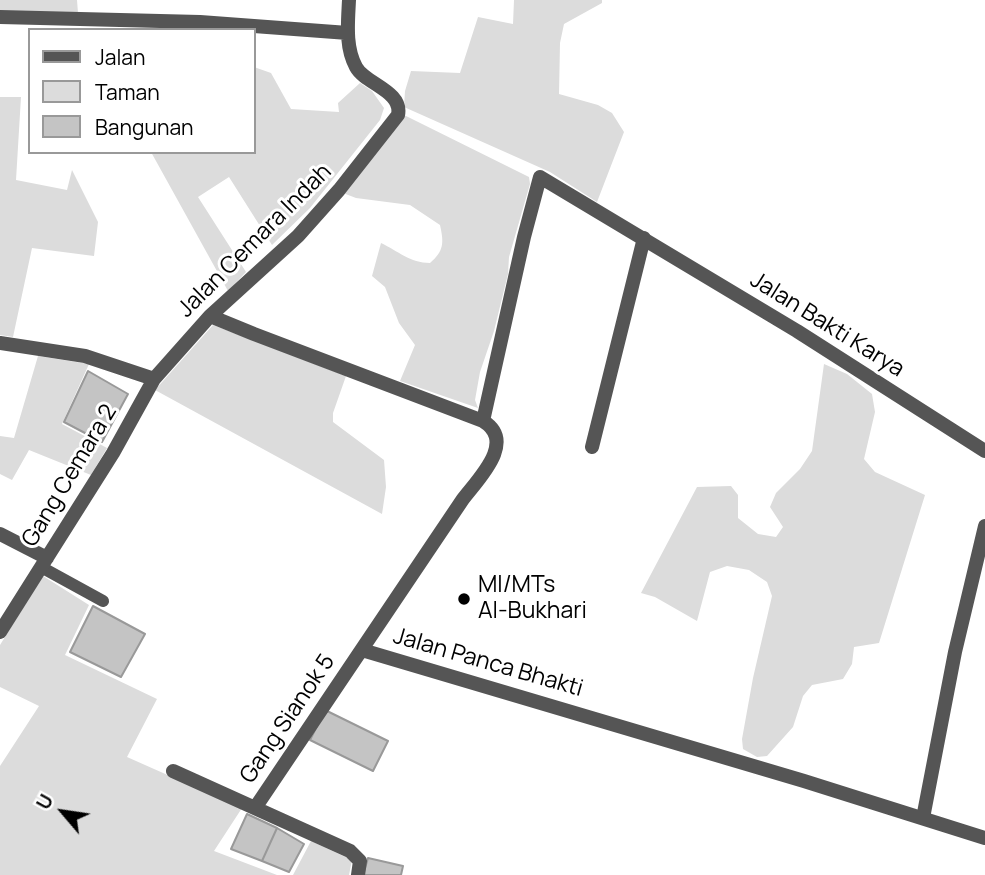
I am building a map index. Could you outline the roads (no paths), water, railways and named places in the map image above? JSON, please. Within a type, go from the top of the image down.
[{"type":"street","name":"Jalan Cemara Indah","points":[[154,379],[210,316],[299,236],[398,115],[395,99],[359,72],[354,64],[348,33],[349,0]]},
{"type":"street","points":[[0,17],[200,22],[348,33]]},
{"type":"street","name":"Jalan Bakti Karya","points":[[483,421],[540,177],[797,331],[985,452]]},
{"type":"street","points":[[592,447],[644,239]]},
{"type":"street","points":[[210,316],[483,421]]},
{"type":"street","points":[[0,344],[85,356],[154,379]]},
{"type":"street","name":"Gang Cemara 2","points":[[0,632],[113,453],[154,379]]},
{"type":"street","name":"Jalan Panca Bhakti","points":[[483,421],[494,430],[496,439],[493,460],[463,499],[362,650],[778,773],[985,838]]},
{"type":"street","points":[[922,818],[985,526]]},
{"type":"street","points":[[0,534],[44,563]]},
{"type":"street","name":"Gang Sianok 5","points":[[358,875],[360,861],[350,851],[255,808],[362,650]]},
{"type":"street","points":[[173,771],[255,808]]},
{"type":"lane","points":[[44,563],[103,601]]},
{"type":"place","name":"MI/MTs Al-Bukhari","points":[[464,599]]}]
